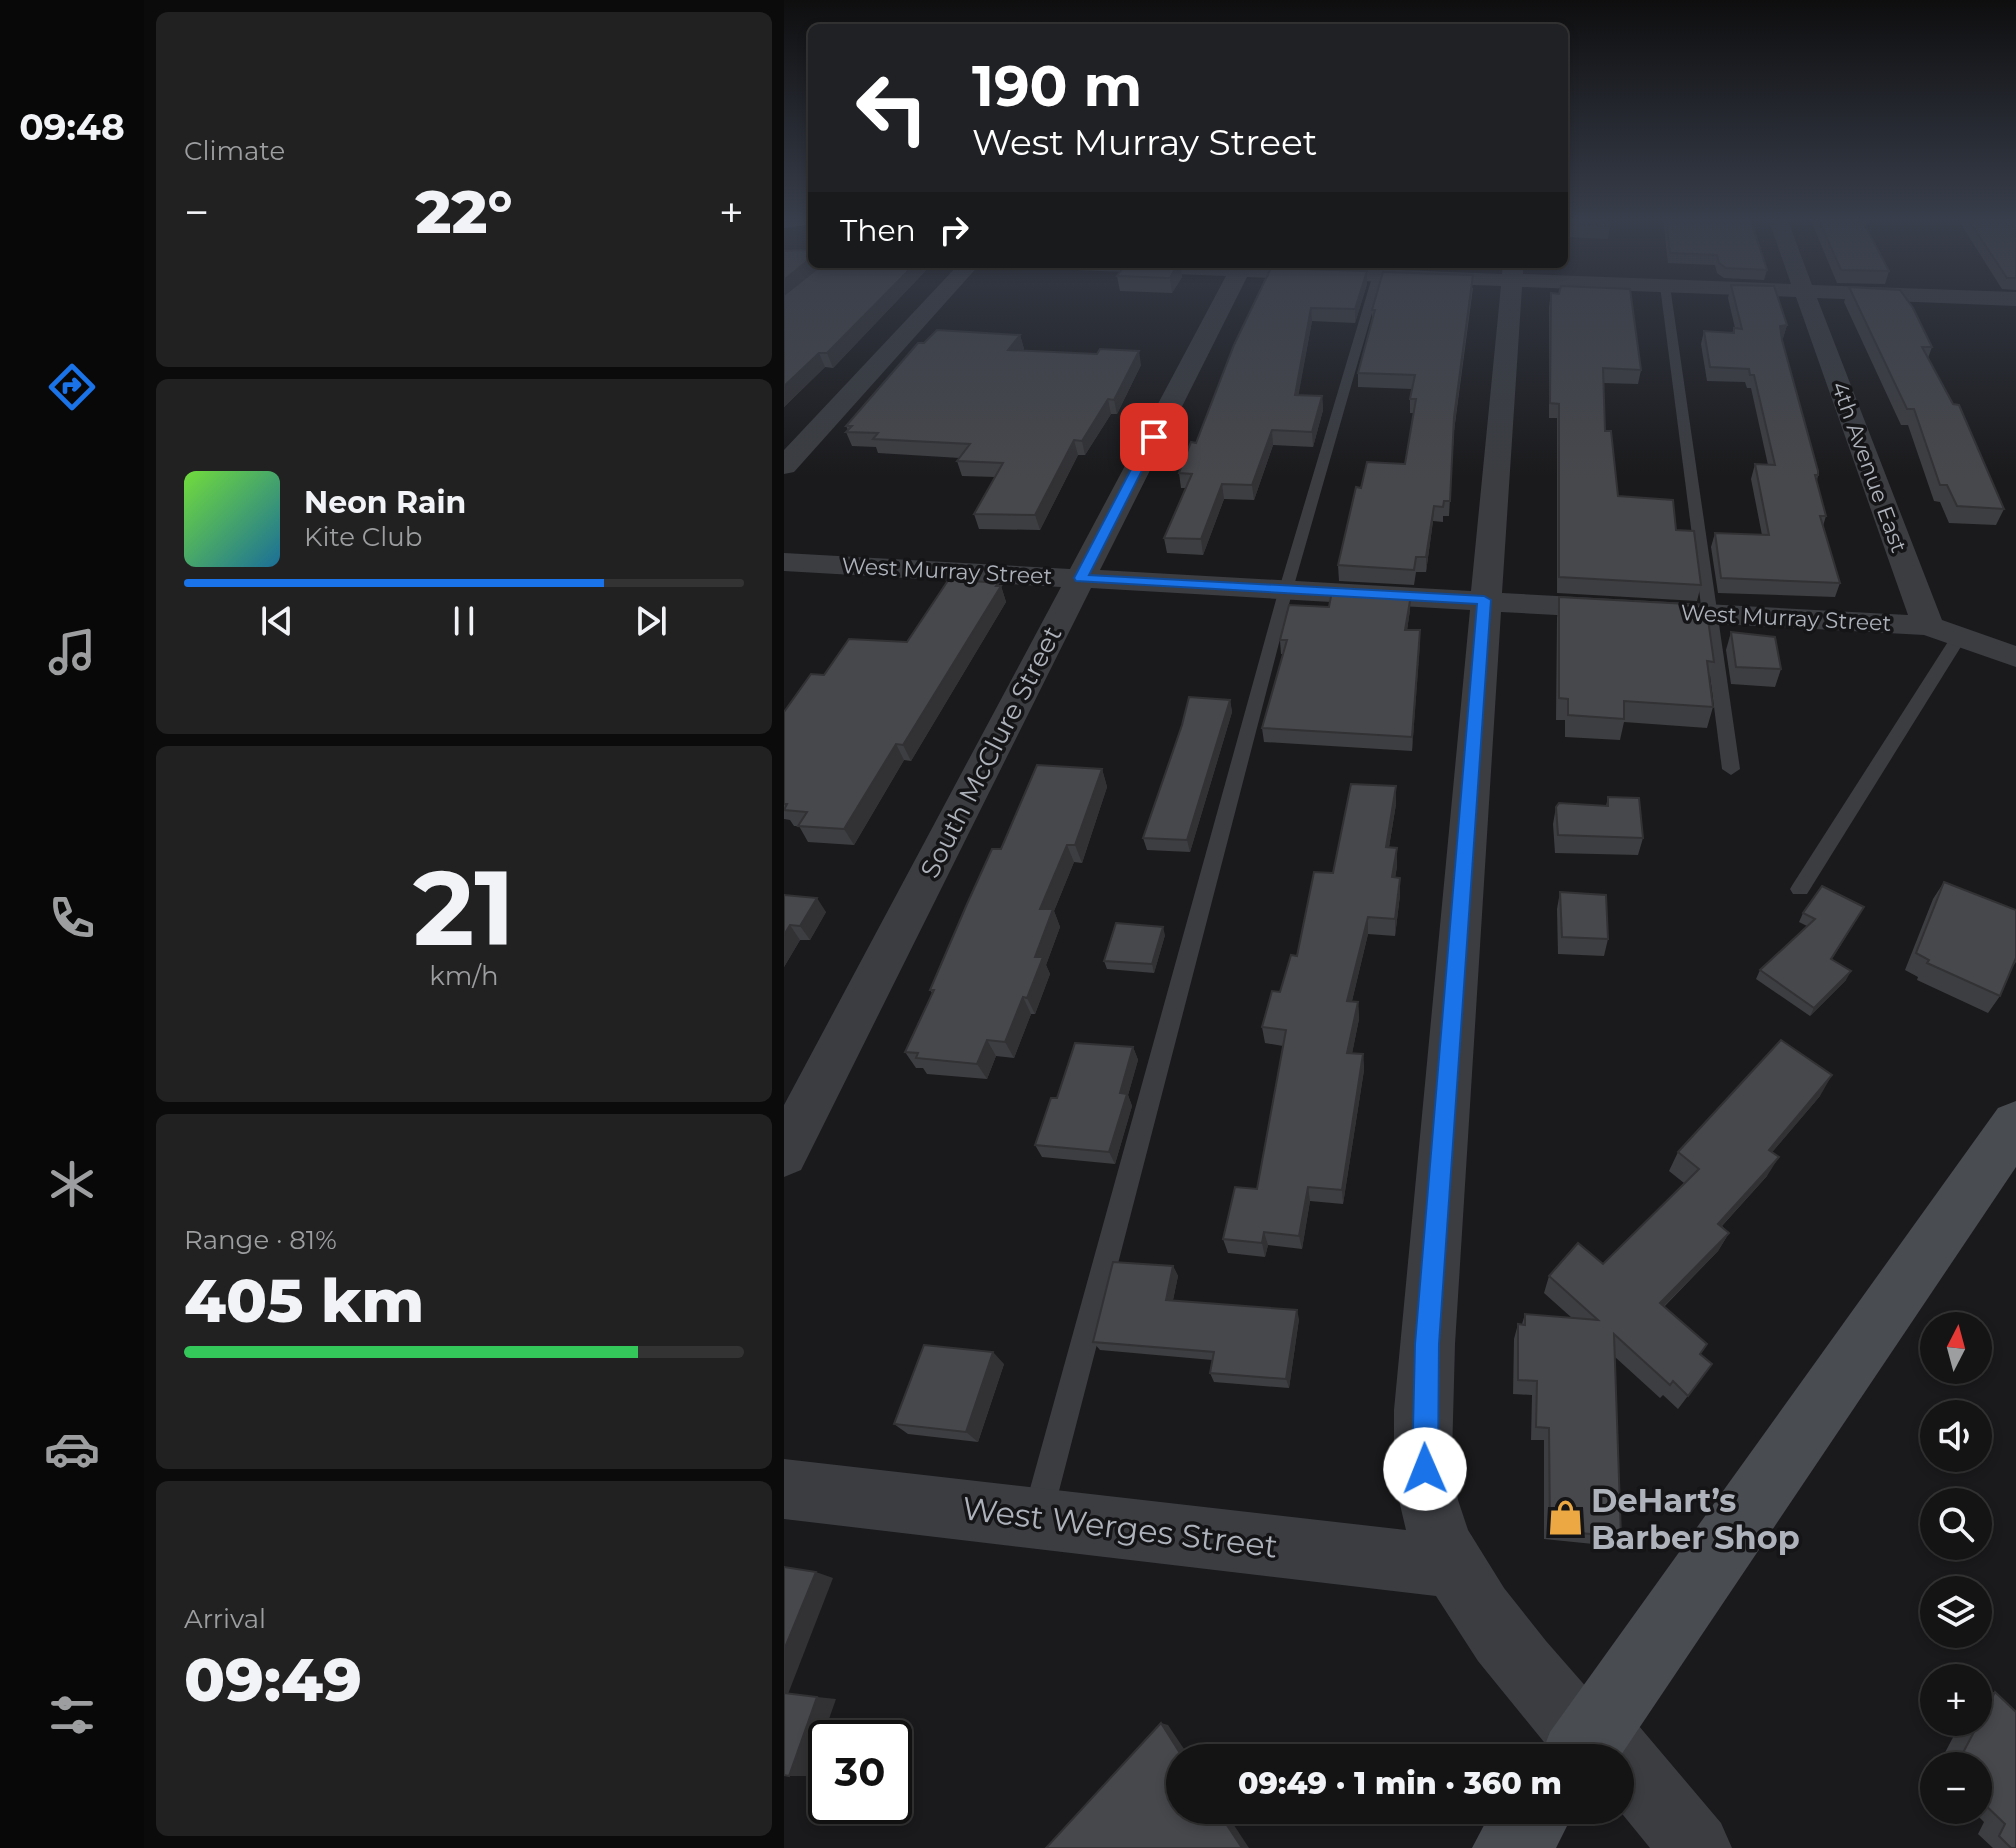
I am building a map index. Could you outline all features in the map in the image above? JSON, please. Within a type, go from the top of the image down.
[{"type":"main road","points":[[1587,1743],[2016,1124]]},
{"type":"main road","points":[[1510,1848],[1528,1824]]},
{"type":"street","points":[[784,466],[933,304]]},
{"type":"street","name":"South McClure Street","points":[[784,1154],[1222,304]]},
{"type":"street","points":[[1510,304],[1484,600],[1425,1382],[1427,1495],[1433,1521],[1455,1567],[1490,1622],[1587,1743],[1696,1848]]},
{"type":"street","name":"4th Avenue East","points":[[1808,304],[1928,626]]},
{"type":"street","name":"West Murray Street","points":[[784,562],[1928,626],[2016,657]]},
{"type":"street","name":"West Werges Street","points":[[784,1489],[1455,1567]]},
{"type":"lane","points":[[1037,1517],[1286,589],[1369,304]]},
{"type":"lane","points":[[1668,304],[1731,769]]},
{"type":"lane","points":[[1800,889],[1959,637]]},
{"type":"building","points":[[784,304],[875,304],[827,353],[819,353],[784,386]]},
{"type":"building","points":[[1254,304],[1357,304],[1355,309],[1311,308],[1295,395],[1322,396],[1312,432],[1272,430],[1252,485],[1222,484],[1201,539],[1164,538],[1192,474],[1179,473],[1191,442],[1196,443],[1234,345]]},
{"type":"building","points":[[1374,304],[1469,304],[1454,417],[1450,501],[1444,501],[1443,507],[1434,506],[1426,557],[1416,557],[1414,570],[1338,565],[1356,487],[1361,488],[1367,462],[1405,464],[1416,399],[1410,399],[1415,375],[1358,373],[1375,310],[1372,310]]},
{"type":"building","points":[[1551,304],[1632,304],[1641,370],[1603,368],[1605,431],[1611,431],[1618,496],[1673,500],[1676,530],[1694,531],[1701,585],[1559,577],[1559,404],[1550,403]]},
{"type":"building","points":[[1736,304],[1780,304],[1787,325],[1780,326],[1782,340],[1818,471],[1815,475],[1826,516],[1820,516],[1840,583],[1721,578],[1715,533],[1769,535],[1755,464],[1775,465],[1754,375],[1750,375],[1749,369],[1710,367],[1704,331],[1734,333],[1734,328],[1742,329]]},
{"type":"building","points":[[1857,304],[1910,304],[1913,308],[1932,347],[1922,347],[1953,404],[1959,405],[2004,509],[1957,506],[1947,485],[1940,485],[1914,409],[1907,409]]},
{"type":"building","points":[[937,330],[1020,335],[1008,350],[1097,354],[1100,349],[1139,351],[1114,400],[1108,399],[1082,441],[1074,440],[1035,515],[974,514],[1003,463],[957,461],[970,444],[873,439],[878,433],[846,432],[852,426],[846,426],[918,343],[924,343]]},
{"type":"building","points":[[949,579],[998,583],[996,586],[1001,586],[903,745],[896,744],[844,829],[798,826],[807,812],[784,810],[787,804],[784,804],[784,712],[811,674],[824,675],[849,639],[907,642]]},
{"type":"building","points":[[1332,591],[1411,595],[1405,630],[1420,630],[1412,737],[1262,728],[1287,640],[1280,640],[1289,605],[1329,607]]},
{"type":"building","points":[[1559,597],[1706,605],[1714,662],[1707,661],[1713,707],[1624,701],[1624,719],[1568,715],[1568,699],[1559,698]]},
{"type":"building","points":[[1731,632],[1775,637],[1781,669],[1736,667]]},
{"type":"building","points":[[1189,697],[1230,700],[1187,840],[1143,838],[1182,725]]},
{"type":"building","points":[[1037,765],[1102,769],[1075,845],[1067,845],[1040,909],[1053,909],[1035,957],[1043,957],[1027,998],[1023,997],[1005,1042],[987,1040],[977,1064],[916,1058],[918,1053],[905,1052],[934,990],[930,990],[992,849],[1001,849]]},
{"type":"building","points":[[1351,784],[1396,786],[1386,847],[1397,848],[1392,877],[1400,878],[1395,919],[1368,917],[1347,1001],[1358,1002],[1347,1053],[1363,1054],[1342,1190],[1308,1187],[1299,1236],[1264,1232],[1262,1243],[1223,1239],[1235,1187],[1257,1189],[1286,1030],[1262,1027],[1272,991],[1280,992],[1291,955],[1297,956],[1314,872],[1333,873]]},
{"type":"building","points":[[1608,797],[1639,798],[1643,838],[1558,835],[1556,807],[1559,803],[1608,806]]},
{"type":"building","points":[[1944,882],[2016,910],[2016,958],[2000,996],[1927,963],[1929,960],[1916,953]]},
{"type":"building","points":[[1822,886],[1864,907],[1831,959],[1851,971],[1814,1008],[1760,970],[1815,919],[1803,913]]},
{"type":"building","points":[[1560,892],[1606,895],[1608,939],[1562,937]]},
{"type":"building","points":[[784,895],[817,898],[800,926],[790,925],[784,935]]},
{"type":"building","points":[[1116,923],[1163,927],[1152,964],[1104,961]]},
{"type":"building","points":[[1781,1040],[1832,1075],[1769,1150],[1779,1157],[1718,1224],[1729,1233],[1660,1303],[1707,1344],[1700,1354],[1712,1364],[1688,1396],[1673,1381],[1670,1385],[1614,1334],[1621,1537],[1550,1530],[1549,1428],[1536,1427],[1537,1381],[1518,1380],[1518,1324],[1525,1325],[1525,1314],[1598,1320],[1549,1276],[1578,1243],[1603,1264],[1699,1169],[1678,1152]]},
{"type":"building","points":[[1075,1043],[1133,1047],[1120,1093],[1127,1094],[1109,1152],[1035,1145],[1051,1098],[1057,1098]]},
{"type":"building","points":[[1113,1262],[1173,1266],[1166,1300],[1297,1310],[1286,1379],[1210,1373],[1214,1352],[1093,1342]]},
{"type":"building","points":[[924,1345],[993,1352],[966,1432],[894,1424]]},
{"type":"building","points":[[784,1567],[816,1572],[784,1650]]},
{"type":"building","points":[[1995,1692],[2016,1712],[2016,1848],[2011,1848],[1999,1836],[2005,1824],[1992,1811],[1992,1752],[1963,1752],[1972,1736],[1992,1736],[1992,1698]]},
{"type":"building","points":[[784,1693],[817,1697],[789,1776],[784,1775]]},
{"type":"building","points":[[1161,1723],[1174,1744],[1166,1744],[1166,1824],[1226,1824],[1242,1848],[1046,1848]]},
{"type":"place","name":"DeHart’s Barber Shop","points":[[1565,1518]]},
{"type":"route","points":[[1154,437],[1081,578],[1484,600],[1427,1344],[1425,1469]]}]
